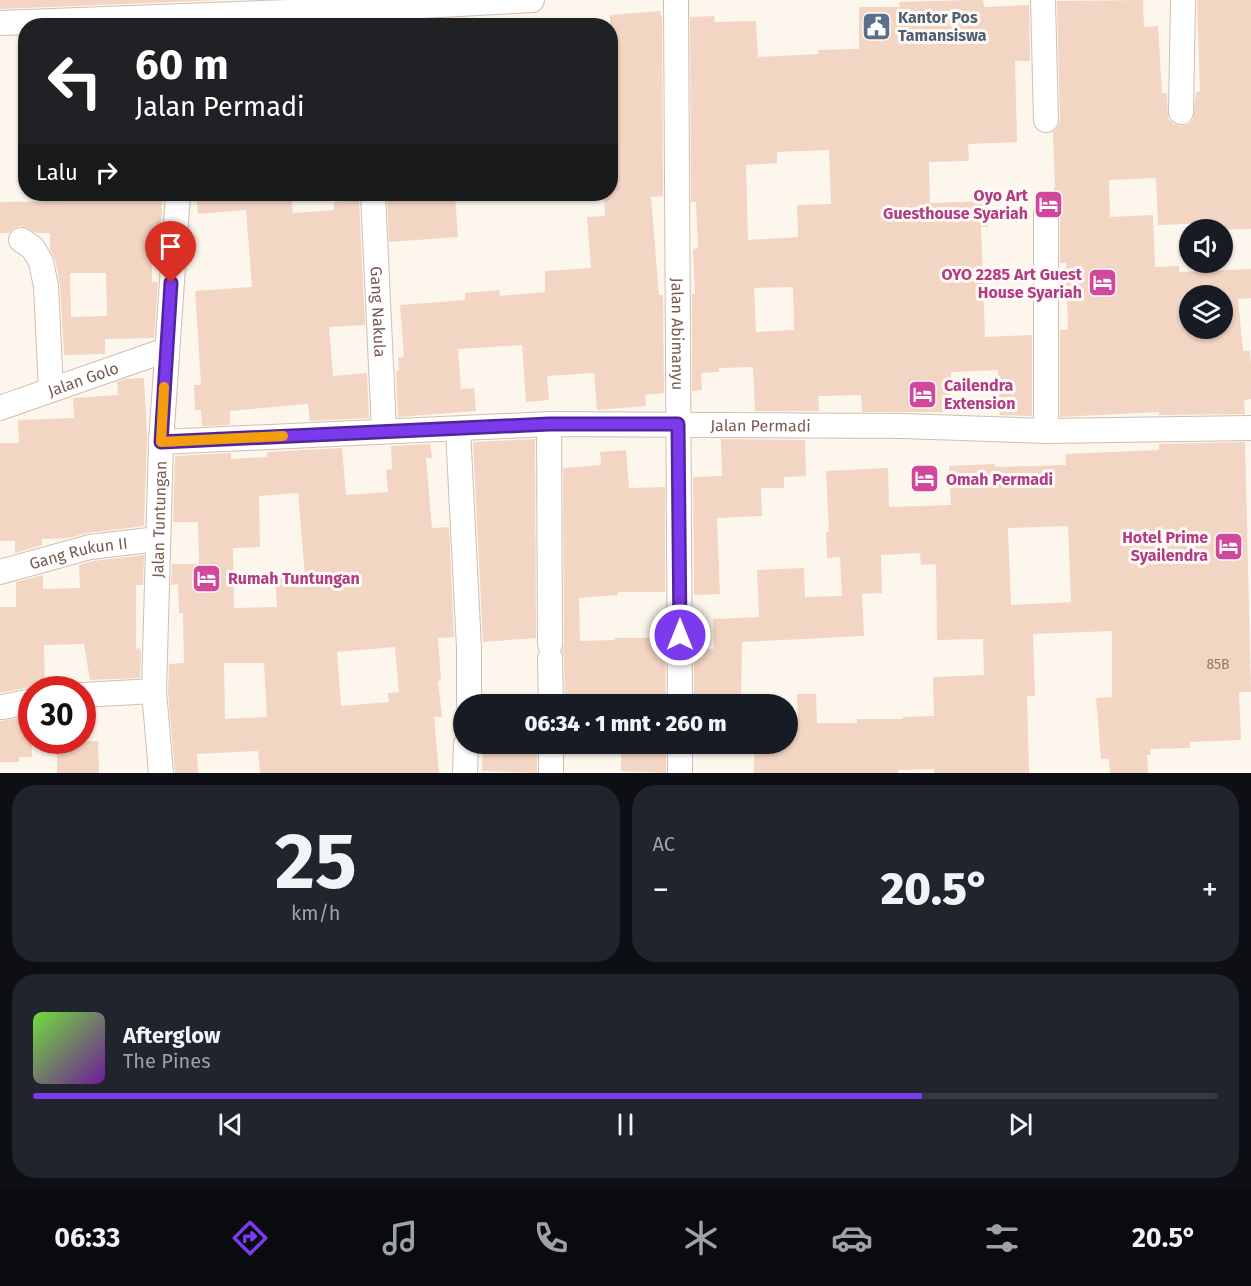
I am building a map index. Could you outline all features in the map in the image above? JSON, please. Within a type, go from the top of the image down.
[{"type":"street","points":[[107,18],[192,14],[368,17],[532,0]]},
{"type":"street","name":"Jalan Abimanyu","points":[[676,0],[680,694]]},
{"type":"street","points":[[1043,0],[1046,120]]},
{"type":"street","points":[[1181,112],[1183,0]]},
{"type":"street","points":[[0,23],[18,22]]},
{"type":"street","name":"Jalan Tuntungan","points":[[161,773],[154,691],[161,442],[177,201]]},
{"type":"street","name":"Gang Nakula","points":[[373,201],[384,430]]},
{"type":"street","points":[[1046,214],[1046,431]]},
{"type":"street","points":[[21,240],[33,248],[41,262],[46,286],[51,390]]},
{"type":"street","name":"Jalan Golo","points":[[0,408],[166,350]]},
{"type":"street","points":[[549,424],[551,694]]},
{"type":"street","name":"Jalan Permadi","points":[[161,442],[549,424],[903,426],[1046,431],[1251,428]]},
{"type":"street","points":[[458,429],[469,648],[469,694]]},
{"type":"street","name":"Gang Rukun II","points":[[0,572],[90,547],[159,539]]},
{"type":"street","points":[[96,695],[154,691]]},
{"type":"street","points":[[3,707],[18,704]]},
{"type":"street","points":[[465,773],[466,754]]},
{"type":"street","points":[[551,754],[551,773]]},
{"type":"street","points":[[680,754],[680,773]]},
{"type":"building","points":[[0,0],[222,0],[0,9]]},
{"type":"building","points":[[983,0],[984,7],[1029,5],[1030,61],[1015,61],[1017,142],[968,144],[969,161],[929,162],[930,203],[987,201],[988,227],[981,227],[985,337],[1032,335],[1032,416],[1000,415],[998,370],[951,372],[950,412],[862,412],[861,395],[818,396],[819,411],[755,411],[753,367],[719,368],[719,372],[701,373],[702,390],[692,391],[692,294],[695,294],[693,249],[698,248],[696,202],[691,202],[690,17],[714,16],[715,22],[756,21],[758,57],[819,54],[818,50],[859,49],[859,7],[900,7],[899,2]],"holes":[[[829,150],[831,204],[797,205],[798,237],[748,240],[746,165],[777,163],[777,152]],[[793,287],[794,330],[756,332],[754,288]]]},
{"type":"building","points":[[1143,0],[1144,27],[1158,26],[1162,93],[1167,93],[1168,118],[1173,124],[1181,126],[1193,119],[1196,92],[1200,91],[1197,0],[1251,0],[1251,229],[1233,229],[1233,219],[1179,219],[1179,224],[1158,225],[1156,178],[1109,180],[1110,217],[1153,215],[1155,267],[1179,266],[1179,273],[1233,273],[1233,270],[1251,269],[1251,298],[1238,299],[1243,351],[1250,351],[1251,363],[1251,399],[1244,400],[1245,414],[1159,415],[1159,412],[1060,417],[1060,330],[1068,330],[1066,263],[1060,263],[1060,214],[1059,207],[1054,203],[1053,132],[1060,120],[1057,1]]},
{"type":"building","points":[[660,11],[662,18],[663,196],[651,197],[659,295],[663,295],[664,393],[645,395],[646,406],[597,410],[594,373],[547,376],[549,400],[526,402],[522,345],[458,349],[461,389],[474,388],[476,411],[398,417],[396,371],[399,371],[398,358],[404,357],[400,305],[465,300],[465,293],[499,290],[500,296],[545,292],[545,271],[591,268],[587,217],[605,216],[604,201],[618,201],[618,18],[610,18],[610,15]]},
{"type":"building","points":[[162,201],[161,234],[152,235],[152,282],[158,282],[154,338],[105,339],[105,354],[64,355],[60,285],[55,259],[50,249],[50,233],[36,233],[21,226],[9,233],[0,233],[0,202]],"holes":[[[70,273],[106,273],[107,316],[71,317]]]},
{"type":"building","points":[[197,201],[292,201],[293,213],[334,210],[334,202],[359,201],[365,325],[329,327],[333,376],[367,373],[369,418],[310,421],[308,404],[230,411],[230,425],[202,426],[201,410],[195,410],[194,385],[201,385],[195,291],[252,287],[246,210],[198,214]]},
{"type":"building","points":[[387,201],[455,201],[458,237],[389,242]]},
{"type":"building","points":[[144,378],[147,438],[144,526],[88,533],[68,538],[42,539],[42,545],[15,553],[15,541],[0,541],[0,443],[19,443],[18,420],[74,418],[73,398],[118,395],[117,382]]},
{"type":"building","points":[[535,439],[536,638],[483,642],[473,442]]},
{"type":"building","points":[[721,439],[805,440],[806,476],[784,477],[784,488],[761,488],[762,516],[717,518],[720,594],[694,595],[693,477],[722,476]]},
{"type":"building","points":[[1245,442],[1251,692],[1239,692],[1241,740],[1190,742],[1190,748],[1150,749],[1151,755],[1147,755],[1148,773],[1110,773],[1109,759],[1101,759],[1096,698],[1112,697],[1112,631],[1033,634],[1035,696],[1027,696],[1029,773],[934,773],[934,769],[898,770],[898,773],[754,773],[754,754],[798,754],[798,694],[816,694],[817,723],[857,723],[857,719],[934,716],[933,677],[984,675],[983,639],[937,640],[936,564],[921,565],[920,553],[881,555],[882,593],[862,594],[864,636],[742,642],[741,694],[694,694],[694,649],[714,649],[713,619],[759,617],[757,570],[804,568],[805,597],[842,596],[840,557],[827,558],[826,532],[829,532],[826,471],[888,468],[889,507],[951,505],[949,466],[1066,465],[1065,454],[1159,450],[1159,444]],"holes":[[[1068,526],[1071,602],[1011,605],[1008,528]]]},
{"type":"building","points":[[430,444],[432,458],[426,458],[432,528],[449,527],[454,637],[438,638],[441,681],[438,681],[442,717],[434,717],[439,773],[260,773],[258,751],[197,754],[198,773],[175,773],[168,691],[169,664],[184,663],[183,613],[179,613],[178,584],[171,585],[172,564],[199,564],[198,522],[173,522],[175,456],[231,453],[231,459],[267,457],[267,452],[342,448],[346,495],[388,492],[386,470],[392,469],[391,446]],"holes":[[[298,493],[305,575],[275,578],[277,607],[234,608],[233,548],[260,547],[259,496]],[[395,647],[399,692],[388,693],[389,702],[341,706],[337,652]],[[224,663],[264,663],[267,717],[225,719]]]},
{"type":"building","points":[[626,450],[629,488],[665,487],[665,592],[618,592],[618,595],[579,598],[580,641],[665,638],[666,694],[565,694],[562,651],[564,644],[563,468],[601,465],[600,452]]},
{"type":"building","points":[[144,555],[143,585],[136,585],[136,649],[140,648],[141,654],[140,678],[96,680],[96,676],[89,676],[84,644],[44,645],[45,676],[18,676],[18,689],[0,693],[0,607],[16,607],[16,582],[43,575],[43,589],[80,588],[79,565],[93,561]]},
{"type":"building","points":[[18,718],[18,754],[32,754],[32,757],[19,757],[19,762],[0,762],[0,721]]},
{"type":"building","points":[[96,741],[98,741],[99,773],[57,773],[57,754],[96,754]]},
{"type":"building","points":[[483,754],[537,754],[537,773],[482,771]]},
{"type":"building","points":[[621,754],[666,754],[666,773],[621,771]]},
{"type":"slow traffic","points":[[164,387],[161,442],[283,436]]},
{"type":"place","name":"Kantor Pos Tamansiswa","points":[[877,26]]},
{"type":"place","name":"Oyo Art Guesthouse Syariah","points":[[1049,204]]},
{"type":"place","name":"OYO 2285 Art Guest House Syariah","points":[[1103,283]]},
{"type":"place","name":"Cailendra Extension","points":[[923,394]]},
{"type":"place","name":"Omah Permadi","points":[[925,479]]},
{"type":"place","name":"Hotel Prime Syailendra","points":[[1229,546]]},
{"type":"place","name":"Rumah Tuntungan","points":[[207,578]]},
{"type":"route","points":[[171,283],[161,442],[549,424],[678,424],[680,635]]}]
